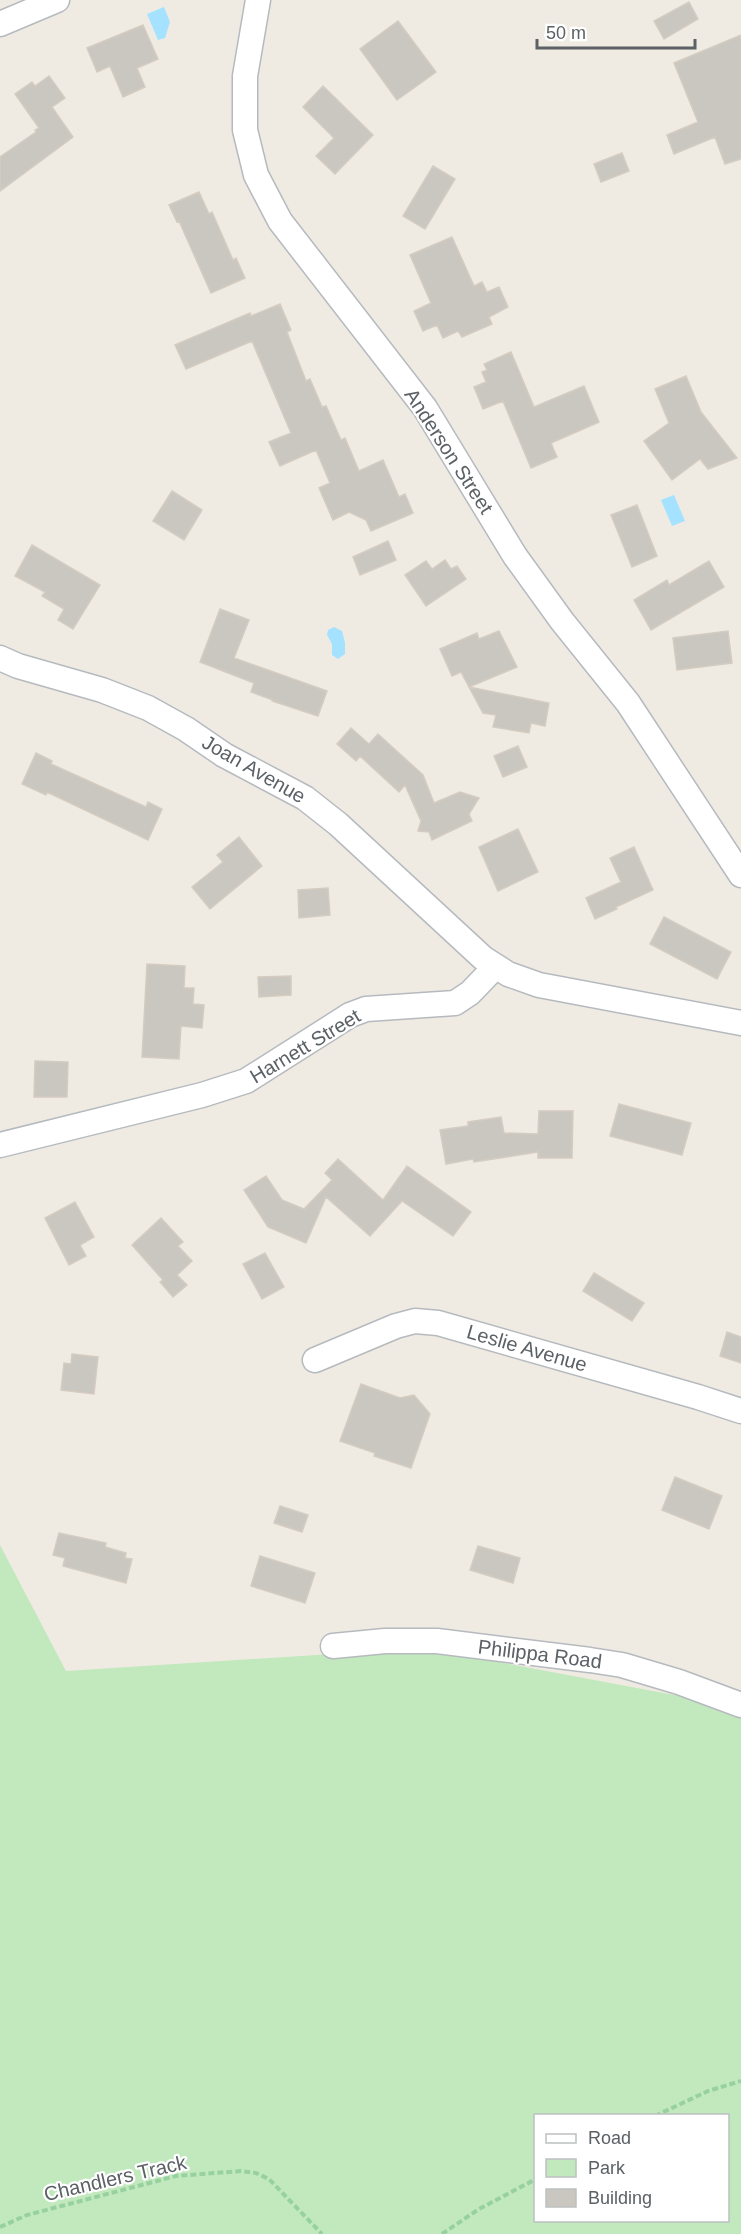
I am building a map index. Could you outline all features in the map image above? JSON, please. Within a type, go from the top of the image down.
[{"type":"street","points":[[0,24],[57,0]]},
{"type":"street","name":"Anderson Street","points":[[258,0],[246,76],[245,130],[256,175],[280,221],[425,408],[515,556],[562,621],[628,703],[741,875]]},
{"type":"street","name":"Joan Avenue","points":[[0,658],[18,666],[102,690],[148,708],[186,729],[225,755],[287,787],[323,810],[495,967]]},
{"type":"street","points":[[495,967],[539,985],[741,1023]]},
{"type":"street","name":"Harnett Street","points":[[0,1145],[212,1092],[246,1081],[350,1015],[366,1009],[455,1004],[470,993],[495,967]]},
{"type":"street","name":"Leslie Avenue","points":[[315,1360],[396,1326],[415,1321],[438,1323],[698,1396],[741,1411]]},
{"type":"street","name":"Philippa Road","points":[[333,1646],[385,1641],[437,1641],[590,1660],[622,1665],[680,1682],[741,1705]]},
{"type":"path","points":[[657,2114],[708,2091],[741,2081]]},
{"type":"path","name":"Chandlers Track","points":[[0,2227],[27,2214],[176,2176],[241,2171],[256,2173],[269,2179],[322,2234]]},
{"type":"path","points":[[442,2234],[479,2209],[534,2180]]},
{"type":"green space","points":[[0,1545],[66,1671],[425,1648],[722,1704],[741,1713],[741,2234],[0,2234]]},
{"type":"water","points":[[164,7],[170,22],[165,38],[158,40],[147,14]]},
{"type":"water","points":[[674,495],[685,521],[672,526],[661,500]]},
{"type":"water","points":[[334,627],[342,631],[345,643],[345,654],[338,659],[332,655],[332,644],[327,635],[328,630]]},
{"type":"building","points":[[689,2],[698,19],[664,39],[654,21]]},
{"type":"building","points":[[398,21],[436,72],[397,100],[360,49]]},
{"type":"building","points":[[143,25],[158,59],[137,68],[145,87],[123,97],[110,66],[97,72],[87,48]]},
{"type":"building","points":[[741,35],[741,159],[725,164],[715,137],[674,154],[667,135],[698,122],[674,63]]},
{"type":"building","points":[[49,76],[65,98],[52,107],[73,137],[0,191],[0,157],[39,128],[15,94],[32,82],[35,86]]},
{"type":"building","points":[[323,86],[373,135],[335,174],[316,156],[334,138],[303,107]]},
{"type":"building","points":[[622,153],[629,171],[601,182],[594,164]]},
{"type":"building","points":[[433,166],[455,179],[425,229],[403,216]]},
{"type":"building","points":[[199,192],[209,214],[212,212],[233,260],[236,258],[245,278],[211,293],[179,221],[177,222],[169,205]]},
{"type":"building","points":[[452,237],[474,286],[482,282],[487,292],[499,287],[508,307],[489,317],[492,324],[462,337],[458,331],[443,338],[437,325],[423,331],[414,311],[431,303],[410,255]]},
{"type":"building","points":[[280,304],[291,330],[287,332],[306,381],[310,379],[322,407],[326,406],[341,440],[345,438],[359,471],[383,460],[399,497],[405,494],[413,513],[371,531],[366,520],[349,512],[333,520],[319,488],[330,483],[316,450],[280,466],[269,442],[291,433],[252,341],[186,369],[175,345],[250,313],[251,316]]},
{"type":"building","points":[[511,352],[534,407],[584,386],[599,422],[551,443],[557,457],[531,468],[503,401],[483,409],[474,387],[486,382],[482,372],[487,370],[484,364]]},
{"type":"building","points":[[686,376],[701,412],[737,458],[708,469],[700,459],[672,480],[644,441],[669,423],[655,389]]},
{"type":"building","points":[[172,491],[202,510],[184,540],[153,521]]},
{"type":"building","points":[[637,505],[657,556],[632,567],[611,515]]},
{"type":"building","points":[[388,541],[396,560],[360,575],[353,557]]},
{"type":"building","points":[[32,545],[100,585],[73,629],[58,620],[64,609],[42,596],[45,592],[15,576]]},
{"type":"building","points":[[445,560],[451,569],[457,566],[466,579],[426,606],[405,575],[426,561],[432,569]]},
{"type":"building","points":[[709,561],[724,587],[651,630],[634,600],[667,580],[669,585]]},
{"type":"building","points":[[220,609],[249,620],[234,658],[327,691],[318,716],[251,692],[254,683],[200,662]]},
{"type":"building","points":[[499,631],[517,667],[469,687],[461,672],[452,676],[440,649],[477,633],[479,639]]},
{"type":"building","points":[[728,631],[732,663],[677,670],[673,638]]},
{"type":"building","points":[[469,687],[549,703],[545,726],[531,723],[529,733],[493,727],[496,715],[483,713]]},
{"type":"building","points":[[351,728],[369,744],[378,734],[423,775],[434,803],[460,792],[479,798],[469,814],[472,821],[432,840],[429,832],[418,831],[421,821],[405,785],[399,792],[360,756],[356,761],[337,744]]},
{"type":"building","points":[[518,746],[527,767],[503,777],[494,756]]},
{"type":"building","points":[[36,753],[52,761],[51,764],[146,807],[148,802],[162,809],[148,840],[47,792],[46,795],[22,784]]},
{"type":"building","points":[[518,829],[538,872],[498,891],[479,847]]},
{"type":"building","points":[[239,837],[262,866],[210,909],[192,887],[223,862],[217,855]]},
{"type":"building","points":[[634,847],[653,890],[595,919],[586,898],[621,882],[610,858]]},
{"type":"building","points":[[328,888],[330,915],[299,918],[298,890]]},
{"type":"building","points":[[664,917],[731,952],[717,979],[650,944]]},
{"type":"building","points":[[147,964],[185,966],[184,988],[194,988],[193,1004],[204,1005],[202,1028],[181,1026],[179,1059],[142,1057]]},
{"type":"building","points":[[291,976],[291,995],[259,997],[258,977]]},
{"type":"building","points":[[35,1061],[68,1062],[67,1097],[34,1097]]},
{"type":"building","points":[[619,1104],[691,1123],[682,1155],[610,1136]]},
{"type":"building","points":[[539,1111],[573,1111],[572,1158],[538,1158],[538,1152],[446,1164],[440,1130],[468,1126],[468,1122],[501,1117],[504,1133],[538,1134]]},
{"type":"building","points":[[338,1159],[383,1200],[407,1166],[471,1212],[453,1236],[402,1201],[370,1236],[326,1197],[306,1243],[268,1227],[244,1190],[266,1176],[282,1200],[304,1209],[332,1180],[325,1173]]},
{"type":"building","points":[[75,1202],[94,1237],[80,1245],[86,1256],[69,1265],[45,1218]]},
{"type":"building","points":[[161,1218],[183,1242],[178,1246],[192,1261],[177,1275],[187,1285],[173,1297],[160,1282],[163,1280],[132,1245]]},
{"type":"building","points":[[265,1253],[284,1287],[262,1299],[243,1264]]},
{"type":"building","points":[[594,1273],[644,1303],[632,1321],[583,1291]]},
{"type":"building","points":[[727,1332],[741,1337],[741,1363],[720,1356]]},
{"type":"building","points":[[72,1354],[98,1357],[94,1394],[61,1390],[64,1363],[71,1364]]},
{"type":"building","points":[[361,1384],[400,1398],[414,1395],[430,1414],[411,1468],[374,1456],[375,1453],[340,1441]]},
{"type":"building","points":[[675,1477],[722,1496],[709,1529],[662,1510]]},
{"type":"building","points":[[280,1506],[308,1515],[302,1532],[274,1523]]},
{"type":"building","points":[[59,1533],[106,1543],[105,1547],[126,1553],[125,1558],[132,1559],[126,1583],[63,1566],[65,1558],[53,1555]]},
{"type":"building","points":[[478,1546],[520,1558],[513,1583],[470,1570]]},
{"type":"building","points":[[260,1556],[315,1573],[305,1603],[251,1586]]}]
